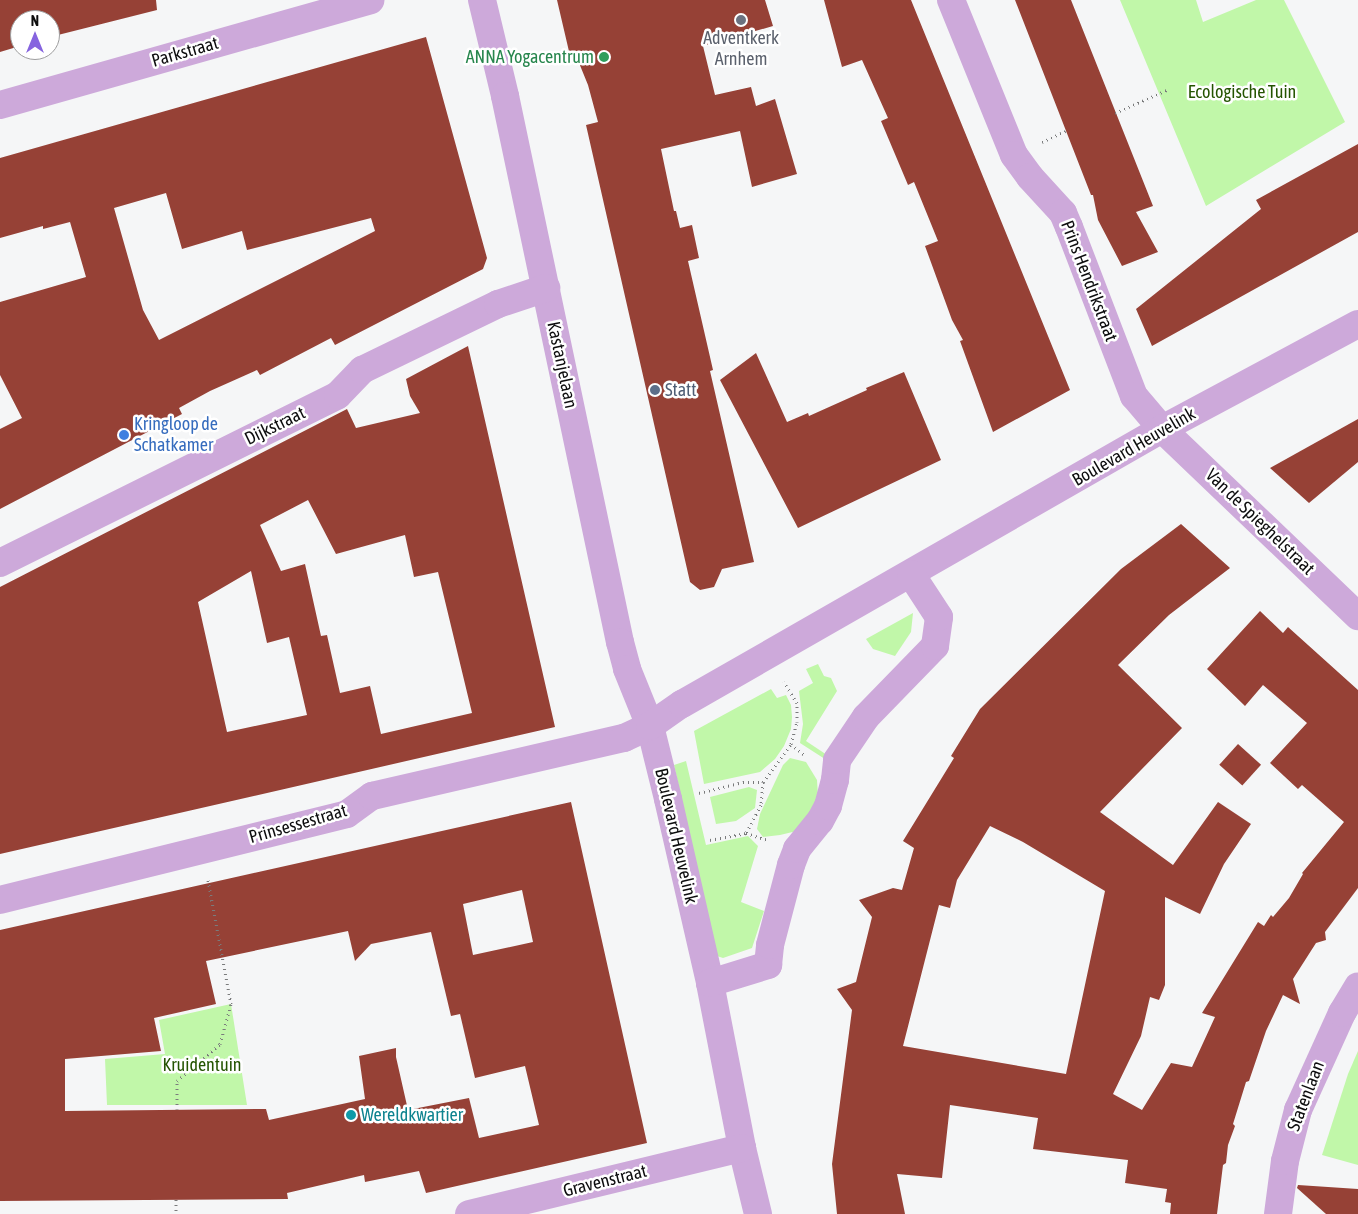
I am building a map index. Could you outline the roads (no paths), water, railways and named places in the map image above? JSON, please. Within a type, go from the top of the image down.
[{"type":"street","name":"Parkstraat","points":[[0,105],[370,0]]},
{"type":"street","name":"Kastanjelaan","points":[[482,0],[505,96],[620,642],[627,669],[650,726]]},
{"type":"street","name":"Prins Hendrikstraat","points":[[951,0],[1014,155],[1030,177],[1063,213],[1134,396],[1162,429]]},
{"type":"street","name":"Dijkstraat","points":[[0,563],[338,395],[362,370],[498,304],[546,288]]},
{"type":"street","name":"Boulevard Heuvelink","points":[[754,1210],[710,983],[650,726],[682,704],[912,574],[1162,429],[1358,324]]},
{"type":"street","name":"Van de Spieghelstraat","points":[[1162,429],[1358,616]]},
{"type":"street","points":[[710,983],[768,966],[770,945],[797,849],[820,821],[828,806],[835,780],[837,760],[866,717],[935,646],[939,618],[912,574]]},
{"type":"street","name":"Prinsessestraat","points":[[0,900],[348,814],[372,796],[624,738],[650,726]]},
{"type":"street","name":"Statenlaan","points":[[1278,1214],[1285,1161],[1298,1110],[1326,1047],[1358,986]]},
{"type":"street","name":"Gravenstraat","points":[[469,1214],[742,1148]]},
{"type":"place","name":"Adventkerk Arnhem","points":[[741,20]]},
{"type":"place","name":"ANNA Yogacentrum","points":[[604,57]]},
{"type":"place","name":"Statt","points":[[655,390]]},
{"type":"place","name":"Kringloop de Schatkamer","points":[[124,435]]},
{"type":"place","name":"Wereldkwartier","points":[[351,1115]]},
{"type":"park label","name":"Ecologische Tuin","points":[[1242,92]]},
{"type":"park label","name":"Kruidentuin","points":[[202,1065]]}]
